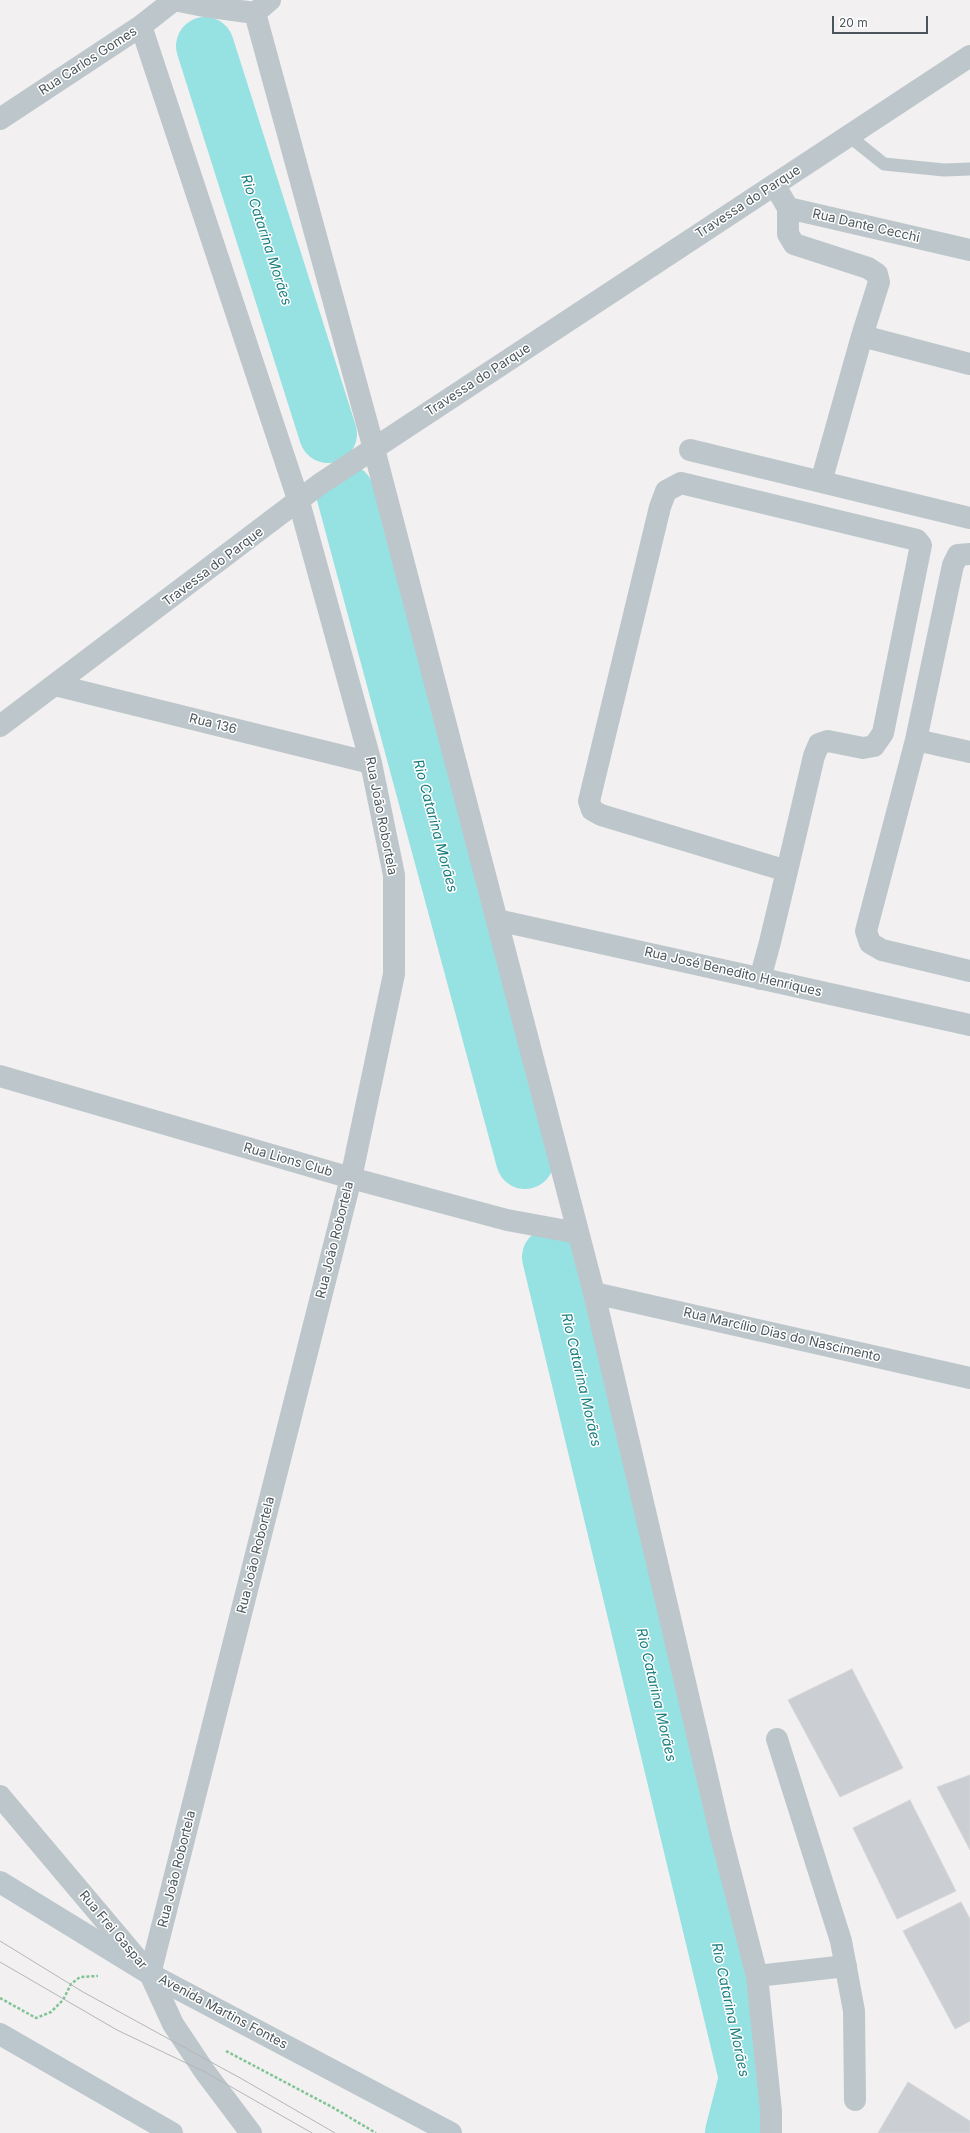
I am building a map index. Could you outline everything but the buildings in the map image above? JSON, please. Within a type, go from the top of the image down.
[{"type":"main road","name":"Avenida Martins Fontes","points":[[0,1882],[150,1974],[451,2133]]},
{"type":"main road","points":[[0,2034],[172,2133]]},
{"type":"street","points":[[174,0],[204,6],[256,8],[374,449],[594,1293],[720,1832],[756,1976],[771,2111],[771,2133]]},
{"type":"street","name":"Rua Carlos Gomes","points":[[0,119],[141,26],[174,0]]},
{"type":"street","name":"Rua João Robortela","points":[[141,26],[299,502],[371,763],[394,875],[394,974],[351,1178],[150,1974]]},
{"type":"street","name":"Travessa do Parque","points":[[0,726],[299,502],[320,484],[970,56]]},
{"type":"street","points":[[774,185],[788,208],[788,234],[794,244],[868,268],[877,274],[879,282],[862,336],[821,482]]},
{"type":"street","name":"Rua Dante Cecchi","points":[[788,208],[970,250]]},
{"type":"street","points":[[862,336],[970,364]]},
{"type":"street","points":[[690,450],[970,518]]},
{"type":"street","points":[[760,978],[787,871],[814,756],[819,744],[828,741],[864,748],[874,746],[884,733],[921,545],[917,540],[681,483],[666,491],[660,507],[589,801],[592,810],[601,815],[787,871]]},
{"type":"street","points":[[970,554],[958,555],[953,565],[916,740],[866,932],[870,943],[882,950],[970,970]]},
{"type":"street","name":"Rua 136","points":[[55,685],[371,763]]},
{"type":"street","points":[[916,740],[970,752]]},
{"type":"street","name":"Rua José Benedito Henriques","points":[[497,920],[970,1025]]},
{"type":"street","name":"Rua Lions Club","points":[[0,1076],[351,1178],[507,1220],[578,1233]]},
{"type":"street","name":"Rua Marcílio Dias do Nascimento","points":[[594,1293],[970,1378]]},
{"type":"street","points":[[777,1739],[841,1941],[854,2011],[855,2100]]},
{"type":"street","name":"Rua Frei Gaspar","points":[[0,1796],[150,1974],[173,2024],[205,2072],[251,2133]]},
{"type":"street","points":[[756,1976],[846,1966]]},
{"type":"lane","points":[[849,136],[884,164],[944,170],[970,169]]},
{"type":"waterway","name":"Rio Catarina Morães","points":[[205,46],[328,434]]},
{"type":"waterway","name":"Rio Catarina Morães","points":[[345,493],[525,1160]]},
{"type":"waterway","name":"Rio Catarina Morães","points":[[551,1257],[748,2078],[734,2133]]},
{"type":"tram line","points":[[0,1941],[83,1992],[242,2079],[335,2133]]},
{"type":"tram line","points":[[0,1962],[117,2030],[205,2072],[312,2133]]}]
